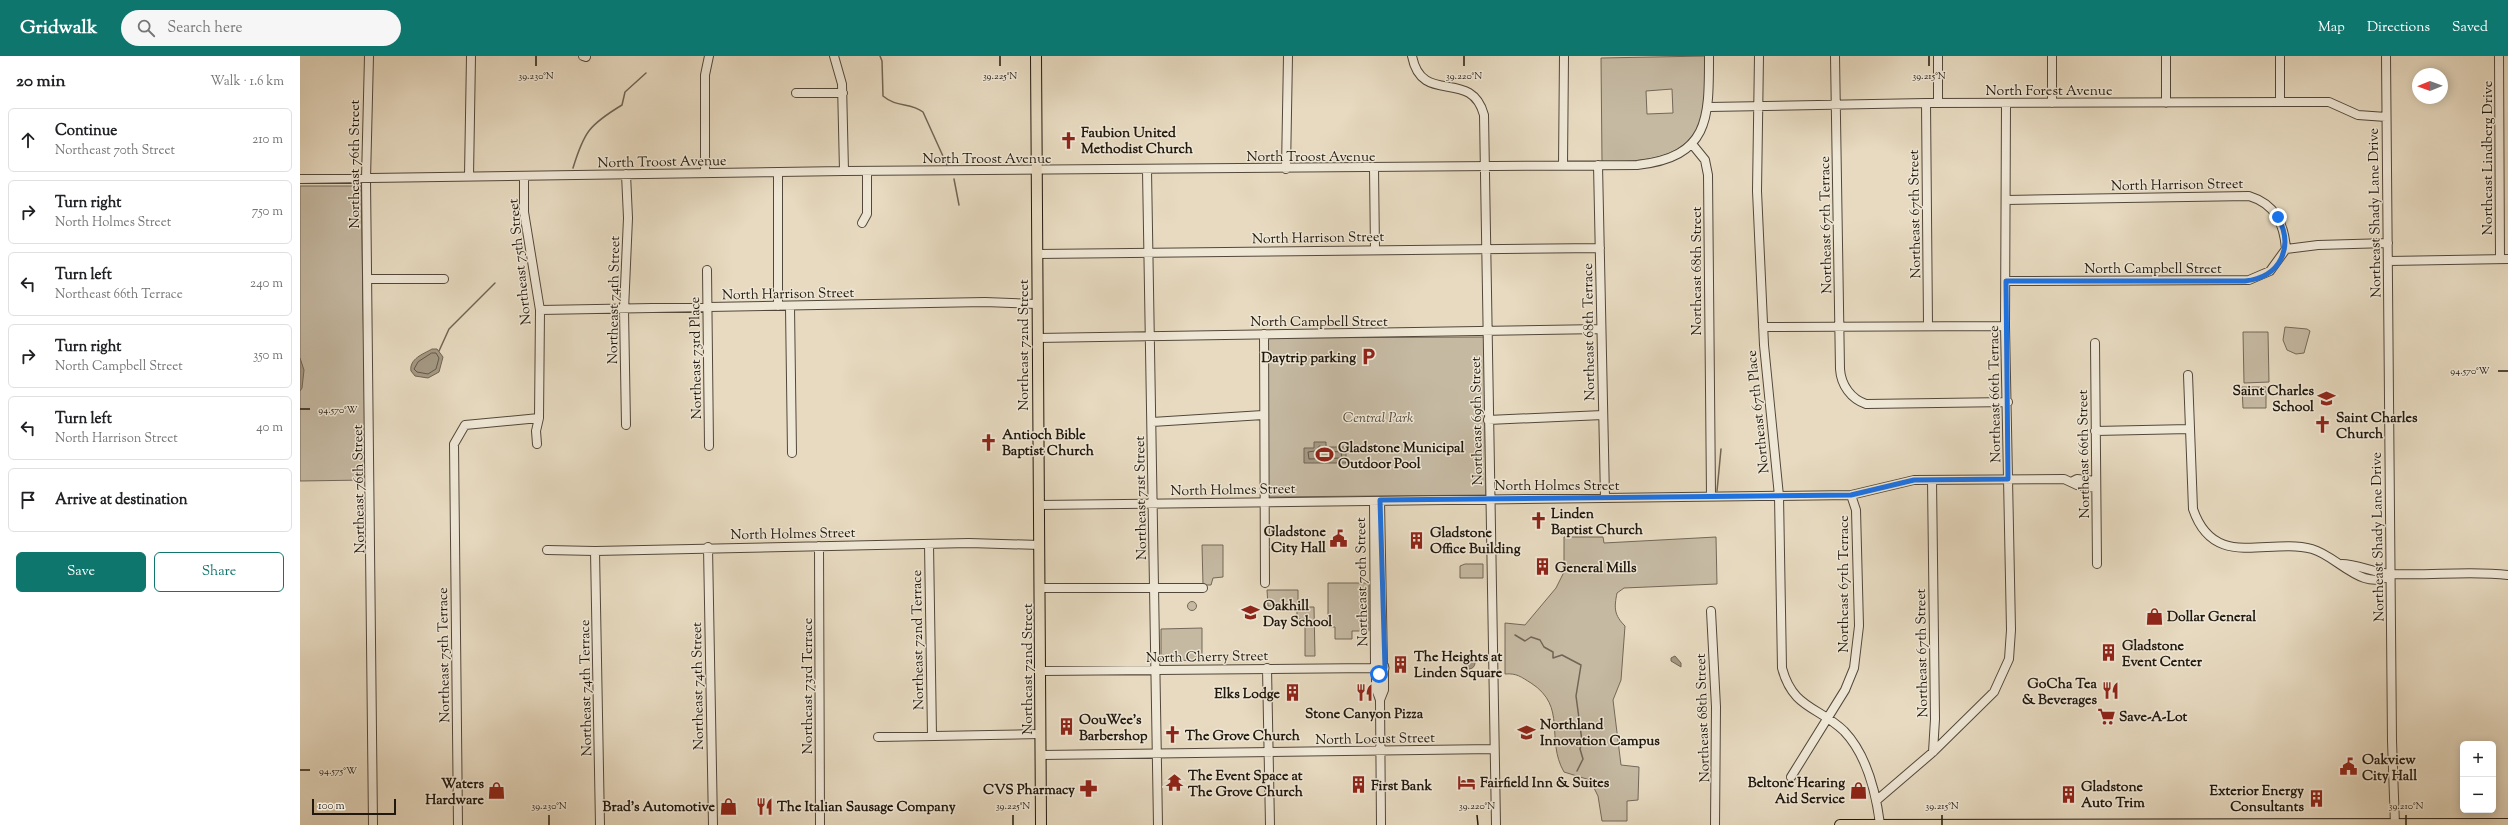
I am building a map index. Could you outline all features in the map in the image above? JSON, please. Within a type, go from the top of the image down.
[{"type":"main road","name":"Northeast 72nd Street","points":[[1036,56],[1041,825]]},
{"type":"main road","points":[[1840,825],[2508,824]]},
{"type":"street","name":"Northeast 76th Street","points":[[369,56],[366,179],[373,825]]},
{"type":"street","points":[[469,176],[471,56]]},
{"type":"street","points":[[705,173],[705,75],[709,56]]},
{"type":"street","points":[[834,56],[841,75],[843,93],[844,171]]},
{"type":"street","points":[[1286,169],[1288,56]]},
{"type":"street","name":"Northeast 69th Street","points":[[1412,56],[1417,72],[1424,80],[1435,85],[1465,91],[1475,96],[1484,115],[1496,825]]},
{"type":"street","points":[[1563,165],[1564,56]]},
{"type":"street","points":[[1692,144],[1704,126],[1709,107],[1709,56]]},
{"type":"street","name":"Northeast 67th Place","points":[[1759,56],[1757,191],[1763,327],[1779,496],[1782,668],[1791,692],[1838,726],[1854,745],[1877,800],[1880,824]]},
{"type":"street","name":"Northeast 67th Terrace","points":[[1835,56],[1840,373],[1849,392],[1854,398],[1866,404],[2008,402]]},
{"type":"street","points":[[1938,56],[1938,102]]},
{"type":"street","points":[[2052,56],[2052,103]]},
{"type":"street","points":[[2166,56],[2166,103]]},
{"type":"street","points":[[2280,56],[2280,102]]},
{"type":"street","name":"Northeast Shady Lane Drive","points":[[2386,56],[2392,574],[2392,741],[2395,825]]},
{"type":"street","name":"Northeast Lindberg Drive","points":[[2499,56],[2504,259]]},
{"type":"street","points":[[796,93],[843,93]]},
{"type":"street","name":"North Forest Avenue","points":[[1709,107],[1926,102],[2329,102],[2358,115],[2386,117]]},
{"type":"street","name":"Northeast 67th Street","points":[[1926,102],[1928,325]]},
{"type":"street","name":"Northeast 66th Terrace","points":[[1933,752],[1994,692],[2009,659],[2011,630],[2006,326],[2006,103]]},
{"type":"street","name":"North Troost Avenue","points":[[300,179],[844,171],[1374,169],[1563,165],[1637,166],[1656,163],[1682,152],[1692,144]]},
{"type":"street","name":"Northeast 68th Street","points":[[1692,144],[1705,160],[1708,174],[1711,495]]},
{"type":"street","name":"Northeast 68th Terrace","points":[[1598,165],[1605,498]]},
{"type":"street","points":[[1374,169],[1375,250]]},
{"type":"street","name":"Northeast 71st Street","points":[[1147,170],[1158,825]]},
{"type":"street","points":[[862,223],[867,214],[867,171]]},
{"type":"street","points":[[778,172],[778,306]]},
{"type":"street","name":"Northeast 74th Street","points":[[626,174],[628,218],[624,310],[626,425]]},
{"type":"street","name":"Northeast 75th Street","points":[[524,176],[526,225],[540,310],[539,418]]},
{"type":"street","name":"North Harrison Street","points":[[2006,200],[2249,196],[2267,205],[2278,217],[2285,233],[2286,249]]},
{"type":"street","points":[[2286,249],[2326,244],[2388,243]]},
{"type":"street","name":"North Harrison Street","points":[[1037,254],[1486,248],[1600,248]]},
{"type":"street","name":"North Campbell Street","points":[[2006,281],[2249,280],[2270,271],[2286,249]]},
{"type":"street","points":[[2388,261],[2504,259]]},
{"type":"street","name":"Northeast 73rd Place","points":[[707,270],[709,446]]},
{"type":"street","points":[[368,279],[444,279]]},
{"type":"street","name":"North Harrison Street","points":[[540,310],[624,310],[984,302],[1037,304]]},
{"type":"street","points":[[790,307],[792,453]]},
{"type":"street","points":[[1763,327],[1928,325],[2006,326]]},
{"type":"street","name":"North Campbell Street","points":[[1037,338],[1150,334],[1488,332],[1601,329]]},
{"type":"street","points":[[1264,334],[1263,415],[1265,583]]},
{"type":"street","name":"Northeast 66th Street","points":[[2094,343],[2097,564]]},
{"type":"street","points":[[2188,375],[2193,509],[2200,525],[2210,537],[2220,544],[2262,549],[2305,547],[2326,553],[2342,564],[2350,572],[2364,578],[2375,580],[2392,574],[2508,575]]},
{"type":"street","points":[[1152,422],[1263,415]]},
{"type":"street","points":[[1488,420],[1603,415]]},
{"type":"street","points":[[537,444],[536,431],[539,418]]},
{"type":"street","name":"Northeast 75th Terrace","points":[[458,825],[454,444],[465,425],[539,418]]},
{"type":"street","points":[[2095,431],[2190,429]]},
{"type":"street","name":"North Holmes Street","points":[[1039,505],[1490,498],[1605,498],[1711,495],[1851,495],[1900,482],[1932,480],[2008,479],[2073,481],[2077,479],[2096,485]]},
{"type":"street","name":"Northeast 67th Street","points":[[1932,480],[1935,719],[1933,752]]},
{"type":"street","name":"Northeast 67th Terrace","points":[[1791,777],[1850,679],[1858,651],[1856,510],[1851,495]]},
{"type":"street","name":"Northeast 70th Street","points":[[1377,500],[1382,510],[1378,668],[1384,690],[1380,700],[1381,825]]},
{"type":"street","name":"North Holmes Street","points":[[546,550],[595,551],[708,547],[929,544],[1040,545]]},
{"type":"street","name":"Northeast 72nd Terrace","points":[[929,544],[932,736]]},
{"type":"street","name":"Northeast 73rd Terrace","points":[[819,546],[820,825]]},
{"type":"street","name":"Northeast 74th Street","points":[[708,547],[713,825]]},
{"type":"street","name":"Northeast 74th Terrace","points":[[595,551],[600,825]]},
{"type":"street","points":[[1040,588],[1203,588]]},
{"type":"street","name":"Northeast 68th Street","points":[[1711,611],[1716,707],[1715,825]]},
{"type":"street","points":[[1267,668],[1270,825]]},
{"type":"street","name":"North Cherry Street","points":[[1040,672],[1267,668],[1378,668]]},
{"type":"street","points":[[878,737],[1041,734]]},
{"type":"street","name":"North Locust Street","points":[[1041,755],[1494,749]]},
{"type":"street","points":[[1877,800],[1933,752]]},
{"type":"green space","points":[[1706,56],[1706,105],[1697,128],[1688,140],[1677,149],[1664,155],[1649,159],[1602,162],[1601,58]],"holes":[[[1672,89],[1673,113],[1647,114],[1646,91]]]},
{"type":"green space","points":[[300,186],[361,186],[366,480],[300,481]]},
{"type":"green space","points":[[2285,327],[2307,329],[2310,331],[2304,353],[2296,354],[2287,350],[2283,340]]},
{"type":"green space","points":[[2243,332],[2268,332],[2269,382],[2244,383]]},
{"type":"green space","name":"Central Park","points":[[1484,337],[1486,495],[1268,497],[1266,338]]},
{"type":"green space","points":[[2242,387],[2266,387],[2266,408],[2243,408]]},
{"type":"green space","points":[[1564,537],[1603,537],[1604,543],[1716,537],[1717,584],[1624,588],[1617,593],[1615,603],[1616,611],[1617,615],[1625,626],[1621,680],[1613,700],[1621,765],[1639,767],[1638,800],[1627,801],[1627,821],[1602,821],[1598,796],[1590,780],[1564,772],[1556,748],[1553,713],[1549,702],[1542,692],[1522,677],[1505,674],[1505,623],[1525,625],[1556,588],[1564,572]]},
{"type":"green space","points":[[1202,545],[1223,545],[1223,577],[1213,578],[1211,585],[1203,585]]},
{"type":"green space","points":[[1465,564],[1483,564],[1483,578],[1460,578],[1460,566]]},
{"type":"green space","points":[[1328,583],[1369,583],[1369,631],[1352,631],[1352,639],[1335,639],[1335,627],[1328,627]]},
{"type":"green space","points":[[1267,590],[1298,590],[1298,606],[1268,606]]},
{"type":"green space","points":[[1190,602],[1194,602],[1196,606],[1194,610],[1190,610],[1188,608],[1188,604]]},
{"type":"green space","points":[[1297,607],[1314,607],[1315,656],[1305,656],[1305,619],[1297,619]]},
{"type":"green space","points":[[1202,628],[1202,658],[1200,660],[1161,661],[1161,629]]},
{"type":"water","points":[[432,349],[437,349],[443,357],[439,372],[428,378],[415,376],[411,371],[412,363],[417,357]]},
{"type":"water","points":[[300,358],[304,370],[302,388],[300,391]]},
{"type":"water","name":"Gladstone Municipal Outdoor Pool","points":[[1314,442],[1326,442],[1326,447],[1346,447],[1346,463],[1304,463],[1304,448],[1314,448]]},
{"type":"water","points":[[1675,656],[1681,663],[1681,667],[1671,661],[1671,658]]},
{"type":"water","points":[[1471,657],[1474,658],[1474,668],[1467,669],[1464,668],[1463,661],[1464,658]]},
{"type":"waterway","points":[[880,56],[882,61],[883,96],[888,100],[913,107],[923,112],[947,165]]},
{"type":"waterway","points":[[573,168],[589,130],[602,118],[622,105],[625,92],[646,73]]},
{"type":"waterway","points":[[954,179],[959,205]]},
{"type":"waterway","points":[[439,351],[449,329],[495,283]]},
{"type":"waterway","points":[[1717,491],[1721,449]]},
{"type":"waterway","points":[[1515,635],[1525,641],[1531,637],[1540,640],[1544,647],[1553,652],[1553,658],[1562,655],[1581,665],[1576,696],[1582,741],[1580,749],[1583,759],[1577,771]]},
{"type":"place","name":"Faubion United Methodist Church","points":[[1068,140]]},
{"type":"place","name":"Daytrip parking","points":[[1369,357]]},
{"type":"place","name":"Saint Charles School","points":[[2327,398]]},
{"type":"place","name":"Saint Charles Church","points":[[2323,425]]},
{"type":"place","name":"Antioch Bible Baptist Church","points":[[989,442]]},
{"type":"place","name":"Gladstone Municipal Outdoor Pool","points":[[1325,455]]},
{"type":"place","name":"Linden Baptist Church","points":[[1538,521]]},
{"type":"place","name":"Gladstone City Hall","points":[[1339,539]]},
{"type":"place","name":"Gladstone Office Building","points":[[1417,540]]},
{"type":"place","name":"General Mills","points":[[1542,567]]},
{"type":"place","name":"Oakhill Day School","points":[[1250,613]]},
{"type":"place","name":"Dollar General","points":[[2154,616]]},
{"type":"place","name":"Gladstone Event Center","points":[[2109,653]]},
{"type":"place","name":"The Heights at Linden Square","points":[[1401,664]]},
{"type":"place","name":"GoCha Tea & Beverages","points":[[2110,691]]},
{"type":"place","name":"Elks Lodge","points":[[1293,693]]},
{"type":"place","name":"Stone Canyon Pizza","points":[[1364,693]]},
{"type":"place","name":"Save-A-Lot","points":[[2106,716]]},
{"type":"place","name":"OouWee's Barbershop","points":[[1066,727]]},
{"type":"place","name":"Northland Innovation Campus","points":[[1527,732]]},
{"type":"place","name":"The Grove Church","points":[[1172,735]]},
{"type":"place","name":"Oakview City Hall","points":[[2349,767]]},
{"type":"place","name":"Fairfield Inn & Suites","points":[[1467,782]]},
{"type":"place","name":"The Event Space at The Grove Church","points":[[1175,783]]},
{"type":"place","name":"First Bank","points":[[1358,785]]},
{"type":"place","name":"CVS Pharmacy","points":[[1088,789]]},
{"type":"place","name":"Beltone Hearing Aid Service","points":[[1858,790]]},
{"type":"place","name":"Waters Hardware","points":[[497,791]]},
{"type":"place","name":"Gladstone Auto Trim","points":[[2068,794]]},
{"type":"place","name":"Exterior Energy Consultants","points":[[2317,798]]},
{"type":"place","name":"Brad's Automotive","points":[[728,806]]},
{"type":"place","name":"The Italian Sausage Company","points":[[764,806]]},
{"type":"route","points":[[1379,674],[1381,674],[1385,669],[1383,664],[1382,510],[1380,500],[1605,498],[1711,495],[1851,495],[1862,491],[1914,480],[2008,479],[2006,281],[2245,281],[2257,279],[2264,276],[2276,266],[2286,249],[2285,233],[2278,217]]}]
